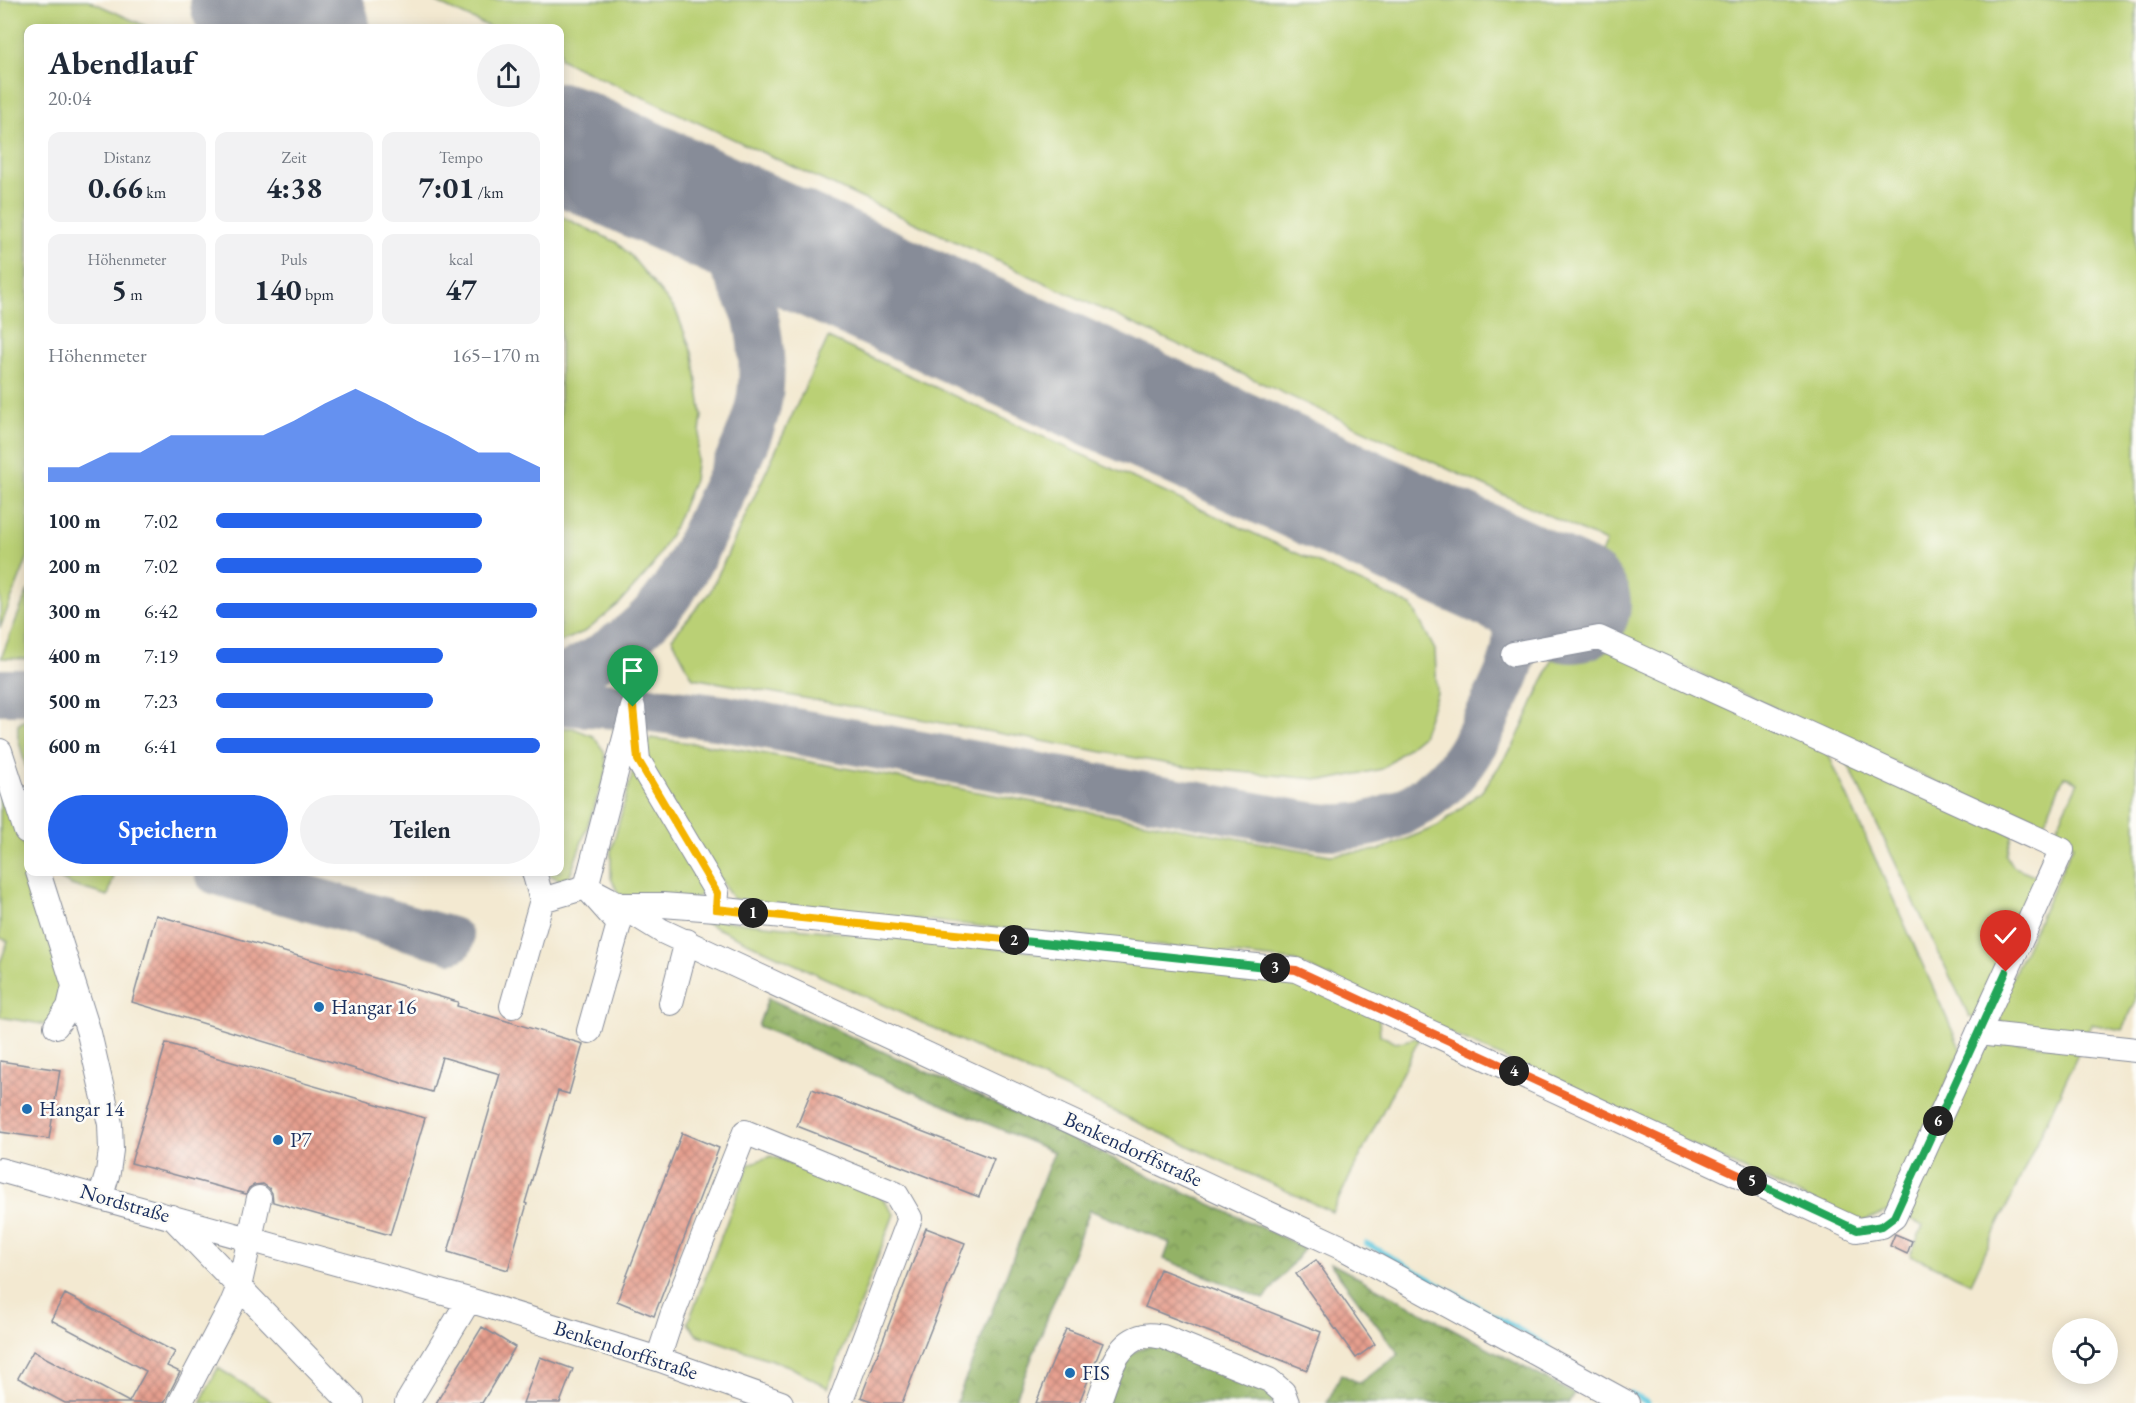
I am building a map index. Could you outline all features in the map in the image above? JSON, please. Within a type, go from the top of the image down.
[{"type":"street","points":[[620,905],[716,909],[1296,970],[1857,1230],[1882,1226],[1894,1217],[2062,850],[1599,638],[1513,654]]},
{"type":"street","points":[[586,887],[633,707],[638,760],[717,893],[716,909]]},
{"type":"street","points":[[0,751],[24,822]]},
{"type":"street","points":[[39,876],[85,1019],[110,1124],[111,1150],[101,1196]]},
{"type":"street","points":[[512,1006],[542,900],[535,876]]},
{"type":"street","points":[[542,900],[586,887]]},
{"type":"street","points":[[586,887],[619,924],[589,1031]]},
{"type":"street","name":"Benkendorffstraße","points":[[586,887],[662,931],[1347,1250],[1627,1403]]},
{"type":"street","points":[[671,1003],[687,942]]},
{"type":"street","points":[[56,1026],[69,1007],[74,986]]},
{"type":"street","points":[[1978,1033],[2136,1050]]},
{"type":"street","points":[[658,1359],[672,1316],[745,1132],[896,1194],[910,1218],[840,1403]]},
{"type":"street","name":"Nordstraße","points":[[0,1170],[250,1238]]},
{"type":"street","points":[[180,1403],[231,1306],[238,1287],[259,1198]]},
{"type":"street","points":[[171,1216],[351,1403]]},
{"type":"street","name":"Benkendorffstraße","points":[[250,1238],[469,1300],[658,1359],[720,1392],[781,1403]]},
{"type":"street","points":[[407,1403],[469,1300]]},
{"type":"street","points":[[1098,1403],[1118,1353],[1128,1342],[1145,1335],[1163,1337],[1269,1380],[1283,1392],[1287,1403]]},
{"type":"green space","points":[[0,0],[88,0],[141,24],[24,24],[24,567],[0,628]]},
{"type":"green space","points":[[431,0],[2126,0],[2136,4],[2136,1001],[2122,1030],[2091,1024],[2083,1039],[2002,1024],[1997,1011],[2073,845],[2053,836],[2078,782],[2064,776],[2041,830],[1602,629],[1562,641],[1606,542],[564,61],[564,24],[483,24]]},
{"type":"green space","points":[[564,218],[616,242],[631,256],[676,311],[693,355],[702,416],[694,480],[675,526],[652,567],[619,604],[586,631],[564,640]]},
{"type":"green space","points":[[828,338],[1412,606],[1435,650],[1437,693],[1422,736],[1382,769],[1328,780],[1186,767],[693,678],[672,638],[710,592]]},
{"type":"green space","points":[[24,600],[24,659],[1,658]]},
{"type":"green space","points":[[1597,644],[1826,749],[1961,1050],[1891,1210],[1859,1223],[1295,961],[733,899],[644,761],[643,748],[651,738],[738,749],[1330,855],[1379,850],[1438,826],[1482,791],[1514,745],[1554,656]]},
{"type":"green space","points":[[24,721],[24,760],[18,737],[18,725]]},
{"type":"green space","points":[[564,728],[573,728],[593,736],[604,751],[607,770],[569,878],[560,880],[552,876],[564,876]]},
{"type":"green space","points":[[1843,754],[2013,834],[2006,855],[2012,866],[2041,878],[1976,1020],[1969,1016]]},
{"type":"green space","points":[[634,767],[704,884],[701,894],[690,902],[619,895],[611,878],[611,851]]},
{"type":"green space","points":[[0,771],[24,846],[24,876],[29,876],[70,987],[48,1025],[0,1017],[0,963],[8,941],[0,938]]},
{"type":"green space","points":[[59,876],[114,876],[108,896],[71,885]]},
{"type":"green space","points":[[695,918],[1294,978],[1379,1017],[1380,1035],[1396,1043],[1420,1037],[1332,1212]]},
{"type":"green space","points":[[768,998],[1305,1248],[1264,1299],[1164,1259],[1170,1243],[1090,1210],[1014,1403],[956,1403],[1054,1152],[758,1026]]},
{"type":"green space","points":[[1998,1041],[2081,1048],[1971,1283],[1910,1255],[1923,1226],[1906,1218],[1985,1046]]},
{"type":"green space","points":[[771,1156],[881,1197],[894,1214],[828,1388],[789,1366],[696,1334],[688,1323],[749,1164]]},
{"type":"green space","points":[[1329,1262],[1574,1394],[1569,1403],[1327,1403],[1341,1374],[1359,1383],[1399,1354]]},
{"type":"green space","points":[[1161,1344],[1265,1386],[1279,1403],[1106,1403],[1118,1370],[1128,1356],[1147,1347]]},
{"type":"green space","points":[[218,1368],[268,1399],[272,1403],[200,1403]]},
{"type":"building","points":[[156,915],[458,1002],[457,1006],[583,1044],[569,1094],[558,1091],[508,1270],[448,1252],[500,1074],[442,1057],[432,1092],[132,1002]]},
{"type":"building","name":"P7","points":[[166,1043],[425,1118],[390,1235],[273,1202],[272,1193],[263,1184],[254,1185],[246,1194],[131,1163]]},
{"type":"building","name":"Hangar 14","points":[[0,1061],[60,1070],[49,1139],[0,1132]]},
{"type":"building","points":[[812,1089],[994,1159],[979,1197],[797,1126]]},
{"type":"building","points":[[682,1133],[719,1148],[654,1316],[617,1301]]},
{"type":"building","points":[[926,1228],[965,1243],[902,1403],[876,1403],[861,1397]]},
{"type":"building","points":[[1895,1234],[1912,1241],[1907,1254],[1890,1246]]},
{"type":"building","points":[[1316,1260],[1375,1344],[1356,1358],[1296,1274]]},
{"type":"building","points":[[1160,1269],[1321,1332],[1307,1370],[1145,1307]]},
{"type":"building","points":[[65,1294],[175,1352],[167,1366],[180,1372],[164,1403],[65,1403],[18,1378],[33,1351],[129,1402],[146,1371],[51,1320]]},
{"type":"building","points":[[482,1327],[515,1347],[482,1403],[436,1403]]},
{"type":"building","name":"FIS","points":[[1066,1329],[1103,1343],[1079,1403],[1036,1403]]},
{"type":"building","points":[[540,1357],[573,1369],[560,1403],[523,1403]]},
{"type":"waterway","points":[[1366,1243],[1548,1346]]},
{"type":"waterway","points":[[1631,1393],[1648,1403]]},
{"type":"taxiway","points":[[564,677],[597,659],[632,635],[653,615],[674,589],[699,544],[741,453],[751,430],[760,396],[761,348],[755,315],[734,270],[724,253],[698,224],[633,176]]},
{"type":"taxiway","points":[[564,702],[633,707],[723,718],[1309,825],[1332,827],[1365,825],[1403,812],[1436,790],[1451,776],[1476,740],[1506,678],[1514,652],[1516,634],[1514,616],[1501,572]]},
{"type":"taxiway","points":[[0,692],[24,692]]},
{"type":"taxiway","points":[[231,876],[451,940]]},
{"type":"runway","points":[[249,0],[302,24]]},
{"type":"runway","points":[[564,144],[1572,604]]},
{"type":"place","name":"Hangar 16","points":[[319,1007]]},
{"type":"place","name":"Hangar 14","points":[[27,1109]]},
{"type":"place","name":"P7","points":[[278,1140]]},
{"type":"place","name":"FIS","points":[[1070,1373]]},
{"type":"route","points":[[633,707],[638,760],[717,893],[716,909],[1296,970],[1857,1230],[1882,1226],[1894,1217],[2006,972]]}]
